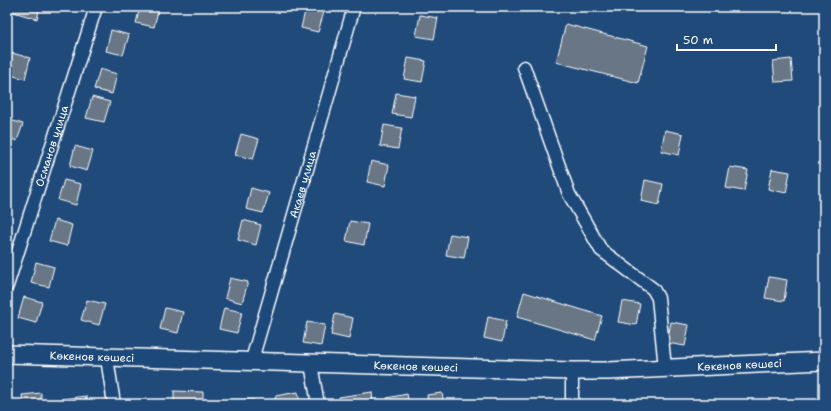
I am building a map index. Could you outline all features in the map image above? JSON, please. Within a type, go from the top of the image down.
[{"type":"street","name":"Османов улица","points":[[7,286],[96,7]]},
{"type":"street","name":"Акаев улица","points":[[251,362],[354,7]]},
{"type":"street","points":[[524,67],[568,194],[601,250],[653,289],[658,298],[665,368]]},
{"type":"street","name":"Көкенов көшесі","points":[[7,354],[572,371],[824,361]]},
{"type":"street","points":[[107,358],[114,404]]},
{"type":"street","points":[[311,364],[318,404]]},
{"type":"street","points":[[572,371],[572,404]]},
{"type":"building","points":[[11,7],[40,7],[37,19],[10,11]]},
{"type":"building","points":[[140,7],[159,7],[154,27],[136,23]]},
{"type":"building","points":[[306,7],[324,12],[318,32],[301,28]]},
{"type":"building","points":[[420,15],[438,18],[434,39],[416,36]]},
{"type":"building","points":[[566,24],[648,46],[638,83],[556,62]]},
{"type":"building","points":[[111,30],[129,35],[123,55],[106,51]]},
{"type":"building","points":[[12,53],[30,58],[25,79],[7,74]]},
{"type":"building","points":[[408,58],[426,61],[422,82],[404,79]]},
{"type":"building","points":[[791,59],[793,81],[775,82],[773,61]]},
{"type":"building","points":[[100,69],[117,74],[112,94],[94,89]]},
{"type":"building","points":[[396,93],[415,96],[411,117],[392,114]]},
{"type":"building","points":[[92,97],[110,102],[104,122],[86,118]]},
{"type":"building","points":[[7,119],[23,124],[17,141],[7,137]]},
{"type":"building","points":[[384,125],[402,128],[398,149],[380,146]]},
{"type":"building","points":[[665,130],[683,134],[679,155],[661,151]]},
{"type":"building","points":[[241,134],[259,139],[253,159],[235,155]]},
{"type":"building","points":[[75,146],[93,151],[87,171],[70,166]]},
{"type":"building","points":[[371,161],[389,165],[385,186],[367,182]]},
{"type":"building","points":[[730,167],[748,170],[744,191],[726,188]]},
{"type":"building","points":[[772,169],[790,172],[786,193],[768,189]]},
{"type":"building","points":[[64,180],[81,184],[76,205],[58,200]]},
{"type":"building","points":[[645,180],[663,184],[659,205],[641,201]]},
{"type":"building","points":[[251,188],[269,193],[263,213],[246,209]]},
{"type":"building","points":[[55,220],[72,225],[67,246],[49,241]]},
{"type":"building","points":[[243,220],[261,225],[256,245],[238,240]]},
{"type":"building","points":[[350,221],[368,224],[364,245],[346,241]]},
{"type":"building","points":[[450,234],[468,237],[464,258],[446,255]]},
{"type":"building","points":[[36,262],[54,267],[49,287],[31,283]]},
{"type":"building","points":[[769,277],[787,280],[784,301],[765,298]]},
{"type":"building","points":[[230,278],[248,282],[242,303],[225,298]]},
{"type":"building","points":[[524,292],[602,316],[595,340],[517,317]]},
{"type":"building","points":[[24,297],[42,302],[36,323],[18,318]]},
{"type":"building","points":[[87,300],[105,304],[99,325],[81,320]]},
{"type":"building","points":[[622,301],[640,304],[636,325],[618,322]]},
{"type":"building","points":[[165,308],[183,312],[178,333],[160,329]]},
{"type":"building","points":[[224,308],[242,312],[237,333],[219,329]]},
{"type":"building","points":[[335,314],[353,318],[349,339],[331,335]]},
{"type":"building","points":[[488,317],[506,321],[502,342],[484,338]]},
{"type":"building","points":[[307,322],[325,325],[321,346],[303,343]]},
{"type":"building","points":[[671,322],[689,325],[685,346],[667,343]]},
{"type":"building","points":[[174,391],[203,392],[203,404],[174,404]]},
{"type":"building","points":[[298,392],[300,404],[276,404],[275,396]]},
{"type":"building","points":[[372,392],[373,404],[340,404],[339,397]]},
{"type":"building","points":[[41,393],[41,404],[23,404],[22,395]]},
{"type":"building","points":[[442,393],[444,404],[428,404],[427,395]]},
{"type":"building","points":[[407,394],[409,404],[388,404],[387,398]]},
{"type":"building","points":[[86,396],[87,404],[63,404],[62,399]]},
{"type":"building","points":[[233,400],[254,400],[254,404],[232,404]]}]
